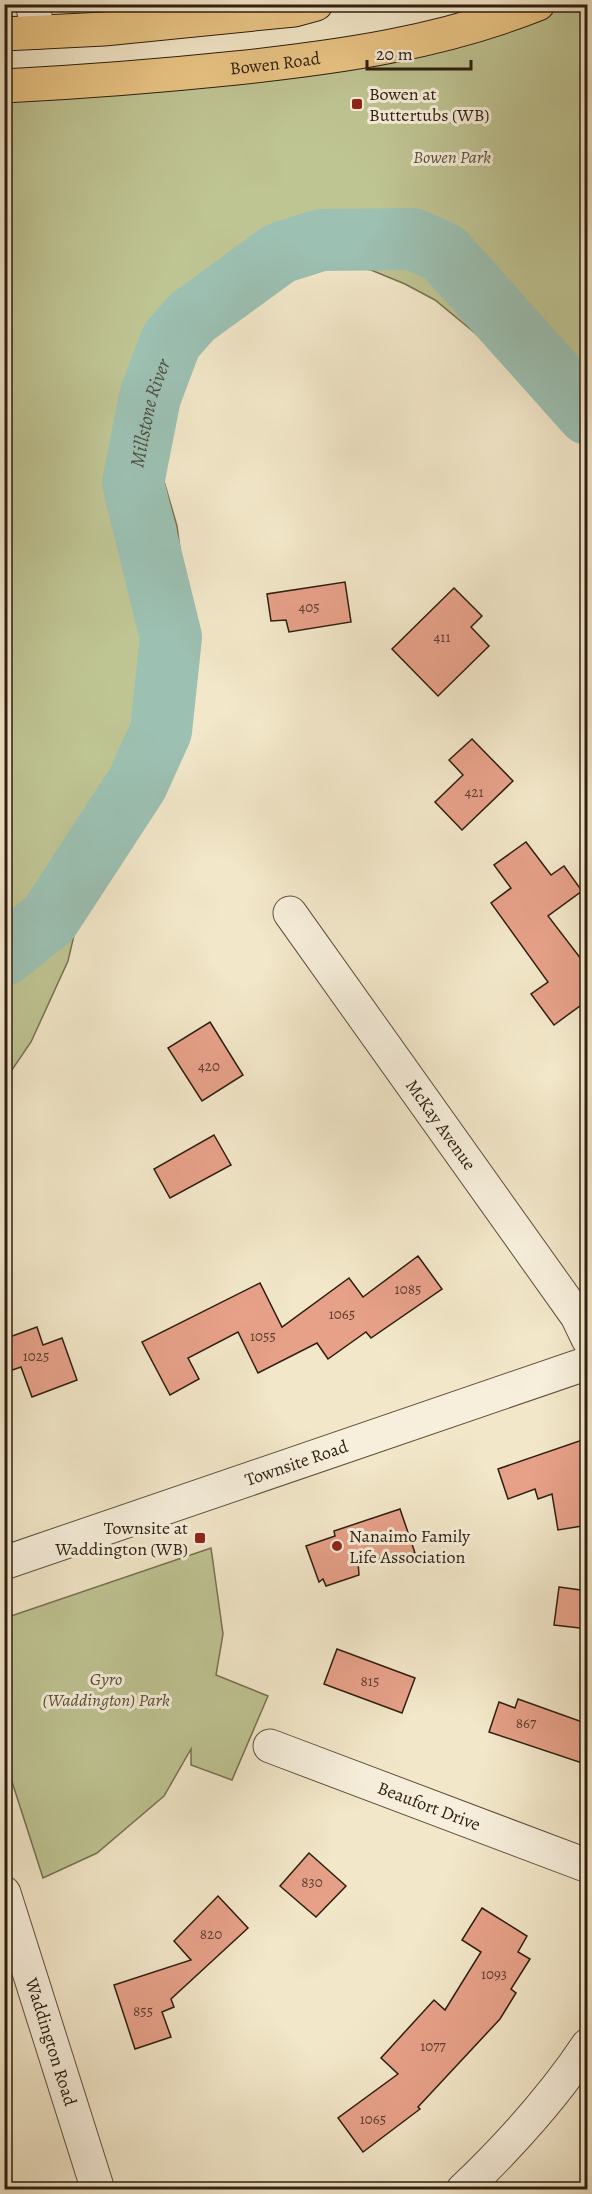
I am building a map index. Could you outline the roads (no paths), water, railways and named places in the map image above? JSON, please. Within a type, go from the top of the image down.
[{"type":"main road","points":[[4,34],[35,18],[105,29],[294,10],[316,4]]},
{"type":"main road","name":"Bowen Road","points":[[4,86],[95,82],[330,57],[400,46],[538,4]]},
{"type":"street","name":"McKay Avenue","points":[[290,913],[578,1316],[588,1339]]},
{"type":"street","name":"Townsite Road","points":[[4,1563],[588,1363]]},
{"type":"street","name":"Beaufort Drive","points":[[270,1746],[588,1866]]},
{"type":"street","name":"Waddington Road","points":[[4,1893],[98,2190]]},
{"type":"street","points":[[463,2190],[502,2152],[558,2090],[588,2045]]},
{"type":"waterway","name":"Millstone River","points":[[4,955],[49,919],[137,784],[161,731],[171,637],[133,483],[150,397],[171,341],[192,317],[280,253],[321,240],[413,239],[444,253],[588,414]]},
{"type":"place","name":"Bowen at Buttertubs (WB)","points":[[357,104]]},
{"type":"place","name":"Townsite at Waddington (WB)","points":[[200,1538]]},
{"type":"place","name":"Nanaimo Family Life Association","points":[[337,1546]]},
{"type":"park label","name":"Bowen Park","points":[[452,157]]},
{"type":"park label","name":"Gyro (Waddington) Park","points":[[106,1689]]}]
